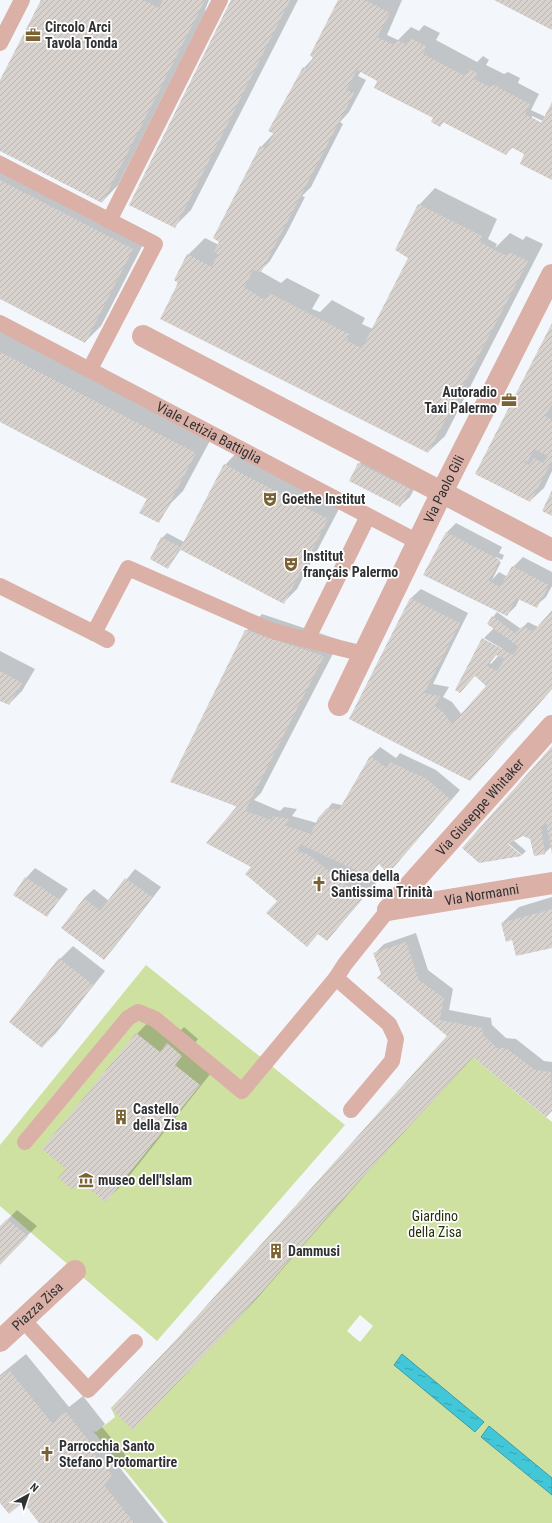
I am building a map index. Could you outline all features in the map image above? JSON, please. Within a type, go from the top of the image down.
[{"type":"street","name":"Via Paolo Gili","points":[[339,706],[442,492],[552,274]]},
{"type":"street","points":[[144,336],[552,550]]},
{"type":"street","name":"Via Giuseppe Whitaker","points":[[388,910],[552,726]]},
{"type":"street","name":"Via Normanni","points":[[388,910],[552,883]]},
{"type":"street","name":"Piazza Zisa","points":[[0,1341],[75,1271]]},
{"type":"lane","points":[[0,43],[22,0]]},
{"type":"lane","points":[[109,221],[220,0]]},
{"type":"lane","points":[[0,164],[155,244],[90,369]]},
{"type":"lane","name":"Viale Letizia Battiglia","points":[[0,323],[418,542]]},
{"type":"lane","points":[[307,640],[368,516]]},
{"type":"lane","points":[[0,586],[101,636],[128,568],[270,630],[364,654]]},
{"type":"lane","name":"Via Giuseppe Whitaker","points":[[25,1142],[128,1018],[138,1012],[155,1019],[242,1091],[336,978],[344,964],[388,910]]},
{"type":"lane","points":[[336,978],[390,1024],[396,1039],[392,1061],[351,1110]]},
{"type":"lane","points":[[23,1320],[88,1390],[135,1342]]},
{"type":"green space","points":[[146,965],[345,1125],[157,1341],[0,1206],[0,1145]]},
{"type":"green space","name":"Giardino della Zisa","points":[[447,1036],[552,1122],[552,1478],[489,1427],[481,1437],[552,1495],[552,1523],[168,1523],[93,1431],[96,1432],[115,1417],[111,1408],[176,1340]],"holes":[[[360,1315],[373,1326],[360,1342],[347,1331]],[[402,1355],[484,1422],[476,1432],[394,1364]]]},
{"type":"water","points":[[402,1354],[484,1422],[475,1432],[394,1365]]},
{"type":"water","points":[[489,1426],[552,1478],[552,1495],[481,1437]]},
{"type":"building","points":[[41,0],[143,0],[159,8],[163,0],[205,0],[102,203],[0,151],[0,80]]},
{"type":"building","points":[[231,0],[290,0],[175,228],[129,205]]},
{"type":"building","points":[[338,0],[365,0],[390,13],[377,37],[394,45],[397,40],[407,45],[410,38],[427,47],[423,54],[465,76],[469,69],[477,73],[474,79],[490,87],[494,85],[530,104],[525,114],[541,123],[552,102],[552,180],[520,164],[524,154],[511,147],[506,155],[443,122],[440,127],[431,122],[433,118],[374,88],[377,81],[357,70],[346,90],[354,93],[273,249],[261,272],[253,270],[244,287],[265,300],[269,293],[349,334],[347,341],[362,348],[408,258],[395,250],[418,204],[482,236],[480,242],[493,249],[507,256],[509,252],[528,261],[428,453],[160,319],[178,283],[174,280],[187,254],[212,267],[218,254],[214,252],[219,242],[213,238],[260,146],[266,149],[274,134],[268,131],[303,67],[307,69],[313,58],[310,55]]},
{"type":"building","points":[[494,0],[552,0],[552,30]]},
{"type":"building","points":[[0,180],[133,249],[85,343],[0,299]]},
{"type":"building","points":[[552,323],[552,404],[545,416],[552,420],[552,461],[530,502],[475,474]],"holes":[[[534,449],[548,456],[543,463],[534,458],[529,465],[523,462],[528,461]]]},
{"type":"building","points":[[0,352],[196,453],[159,523],[139,513],[147,499],[0,422]]},
{"type":"building","points":[[358,463],[410,489],[400,507],[349,481]]},
{"type":"building","points":[[224,464],[328,519],[284,604],[179,549],[168,569],[150,559],[161,537],[181,547]]},
{"type":"building","points":[[552,490],[552,516],[542,511]]},
{"type":"building","points":[[446,532],[500,560],[489,581],[500,587],[512,566],[549,585],[537,608],[516,598],[507,616],[423,575]]},
{"type":"building","points":[[410,598],[460,623],[424,693],[440,696],[435,706],[443,712],[452,724],[486,686],[475,676],[460,693],[455,690],[482,638],[513,655],[519,647],[487,624],[492,616],[515,633],[523,626],[533,632],[552,610],[552,689],[470,781],[349,719]],"holes":[[[496,655],[505,659],[497,671],[486,665]]]},
{"type":"building","points":[[245,630],[324,656],[245,811],[271,820],[273,816],[289,819],[284,825],[311,834],[318,818],[327,808],[339,810],[370,756],[387,768],[390,762],[427,779],[451,800],[388,874],[379,864],[368,876],[300,844],[298,852],[306,853],[363,898],[327,941],[318,934],[307,947],[266,913],[277,901],[245,874],[251,867],[206,843],[237,806],[170,782]]},
{"type":"building","points":[[0,671],[22,683],[9,705],[0,701]]},
{"type":"building","points":[[552,746],[552,854],[546,821],[541,827],[545,854],[534,856],[530,839],[523,836],[508,844],[522,856],[479,863],[462,848]]},
{"type":"building","points":[[25,877],[59,899],[47,917],[13,895]]},
{"type":"building","points":[[125,878],[152,897],[104,960],[61,928],[84,898],[100,911]]},
{"type":"building","points":[[552,909],[552,948],[516,956],[512,940],[506,942],[501,923]]},
{"type":"building","points":[[406,942],[419,980],[444,998],[440,1020],[482,1028],[483,1035],[497,1048],[506,1048],[535,1070],[551,1072],[552,1111],[546,1117],[473,1057],[357,1183],[238,1319],[133,1430],[111,1408],[176,1340],[447,1036],[377,978],[381,974],[373,953]]},
{"type":"building","points":[[59,958],[93,985],[42,1048],[9,1022]]},
{"type":"building","name":"Castello della Zisa","points":[[136,1033],[160,1052],[167,1043],[182,1056],[175,1065],[200,1085],[106,1202],[80,1182],[73,1190],[58,1178],[66,1169],[42,1149]]},
{"type":"building","points":[[7,1219],[28,1236],[0,1265],[0,1226]]},
{"type":"building","name":"Parrocchia Santo Stefano Protomartire","points":[[9,1370],[52,1423],[66,1412],[89,1441],[86,1444],[112,1475],[104,1485],[134,1523],[39,1523],[23,1502],[9,1514],[0,1503],[0,1377]]},
{"type":"place","name":"Circolo Arci Tavola Tonda","points":[[33,35]]},
{"type":"place","name":"Autoradio Taxi Palermo","points":[[509,400]]},
{"type":"place","name":"Goethe Institut","points":[[270,499]]},
{"type":"place","name":"Institut français Palermo","points":[[291,564]]},
{"type":"place","name":"Chiesa della Santissima Trinità","points":[[319,884]]},
{"type":"place","name":"Castello della Zisa","points":[[121,1117]]},
{"type":"place","name":"museo dell'Islam","points":[[86,1180]]},
{"type":"place","name":"Dammusi","points":[[276,1251]]},
{"type":"place","name":"Parrocchia Santo Stefano Protomartire","points":[[47,1454]]}]
